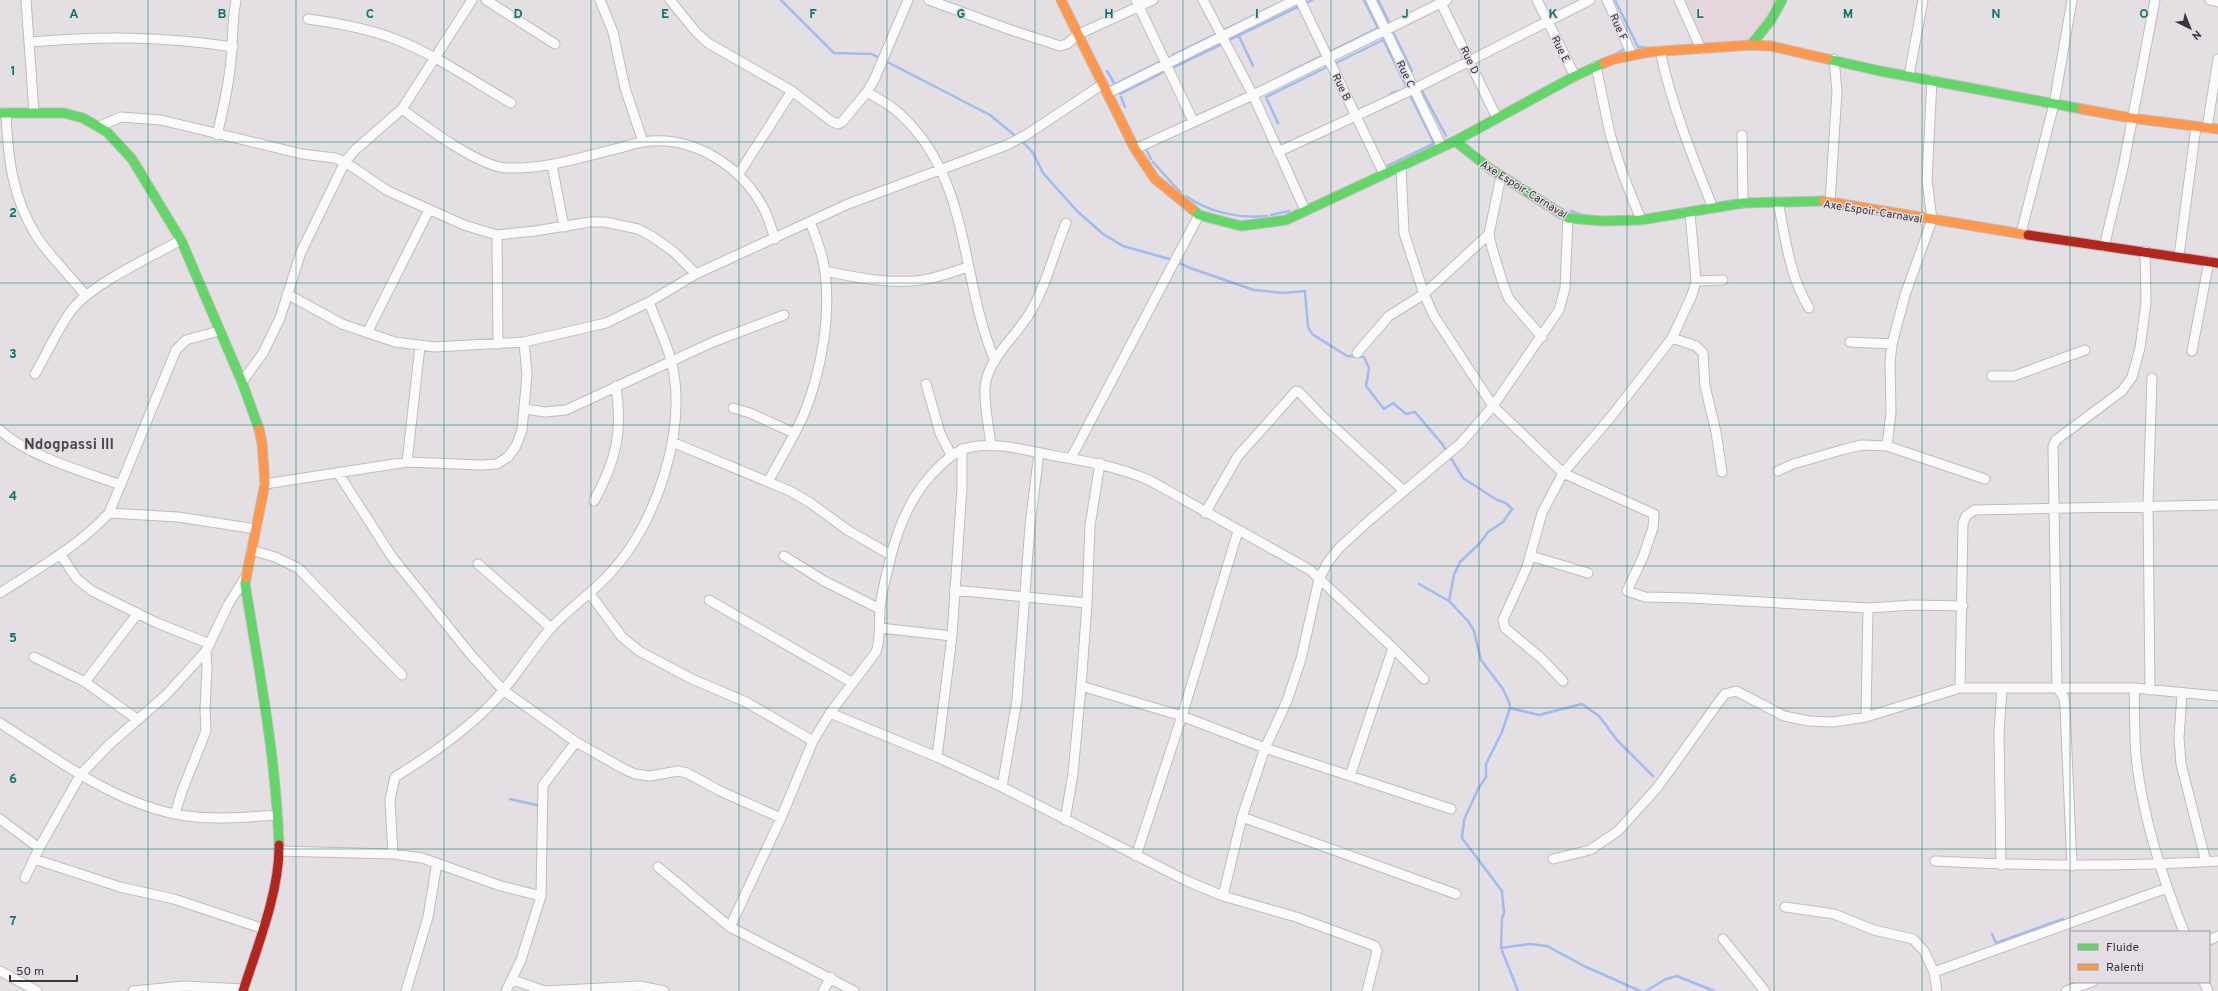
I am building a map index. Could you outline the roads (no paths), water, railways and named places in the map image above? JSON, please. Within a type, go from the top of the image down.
[{"type":"main road","points":[[1061,0],[1135,149],[1154,179],[1199,215],[1242,226],[1286,220],[1455,141],[1596,66],[1614,59],[1660,51],[1751,45],[1771,46],[1909,76],[2054,104],[2131,118],[2218,129]]},
{"type":"main road","points":[[1751,45],[1771,20],[1782,0]]},
{"type":"main road","points":[[3,113],[64,113],[83,118],[100,126],[114,137],[132,159],[181,240],[242,382],[262,442],[265,484],[246,576],[246,592],[269,735],[278,815],[279,850],[272,896],[264,929],[243,990]]},
{"type":"main road","name":"Axe Espoir-Carnaval","points":[[1455,141],[1478,161],[1568,218],[1602,221],[1641,220],[1743,203],[1830,202],[1932,220],[2104,247],[2145,251],[2214,262]]},
{"type":"street","points":[[26,0],[31,42],[34,112]]},
{"type":"street","points":[[217,135],[229,80],[233,47],[232,27],[236,0]]},
{"type":"street","points":[[242,382],[263,353],[280,318],[301,252],[345,162],[355,150],[402,109],[436,59],[472,0]]},
{"type":"street","points":[[486,0],[555,44]]},
{"type":"street","points":[[600,0],[613,32],[625,88],[643,142]]},
{"type":"street","points":[[670,0],[696,32],[708,43],[792,91],[831,121],[838,124],[842,122],[867,92],[890,47],[908,0]]},
{"type":"street","points":[[929,0],[1051,45],[1060,46],[1068,44],[1078,35],[1138,3],[1153,0]]},
{"type":"street","points":[[1203,0],[1253,94],[1305,210]]},
{"type":"street","points":[[1108,93],[1295,0]]},
{"type":"street","name":"Rue B","points":[[1300,0],[1384,174]]},
{"type":"street","name":"Rue C","points":[[1371,0],[1442,147]]},
{"type":"street","name":"Rue E","points":[[1537,0],[1575,76]]},
{"type":"street","points":[[1278,152],[1414,89],[1590,0]]},
{"type":"street","points":[[1679,0],[1701,49]]},
{"type":"street","points":[[1909,76],[1923,0]]},
{"type":"street","points":[[2021,233],[2054,104],[2072,0]]},
{"type":"street","points":[[2104,247],[2123,168],[2131,118],[2155,0]]},
{"type":"street","points":[[2210,0],[2218,2]]},
{"type":"street","points":[[1135,149],[1253,94],[1444,1]]},
{"type":"street","name":"Rue D","points":[[1444,1],[1497,118]]},
{"type":"street","name":"Rue F","points":[[1609,1],[1632,55]]},
{"type":"street","points":[[1138,3],[1193,121]]},
{"type":"street","points":[[308,20],[344,24],[395,39],[436,59],[511,103]]},
{"type":"street","points":[[31,42],[90,37],[130,37],[190,41],[233,47]]},
{"type":"street","points":[[1660,51],[1678,119],[1713,208]]},
{"type":"street","points":[[2207,128],[2218,59]]},
{"type":"street","points":[[1830,202],[1837,91],[1834,60]]},
{"type":"street","points":[[1596,66],[1610,134],[1622,172],[1641,220]]},
{"type":"street","points":[[1887,446],[1891,412],[1890,363],[1892,344],[1906,296],[1932,220],[1927,180],[1932,80]]},
{"type":"street","points":[[287,294],[342,324],[395,342],[420,346],[524,342],[606,323],[649,302],[696,274],[775,239],[848,204],[942,170],[1026,136],[1103,84]]},
{"type":"street","points":[[738,175],[792,91]]},
{"type":"street","points":[[867,92],[899,113],[916,132],[942,170],[964,238],[968,267],[980,319],[995,361]]},
{"type":"street","points":[[402,109],[437,135],[488,164],[506,168],[552,165],[643,142],[665,141],[685,144],[714,156],[738,175],[765,211],[775,239]]},
{"type":"street","points":[[3,113],[13,186],[37,236],[86,296]]},
{"type":"street","points":[[100,126],[114,119],[129,117],[161,120],[217,135],[302,154],[335,158],[345,162],[388,191],[464,225],[497,235],[564,227],[590,222],[605,222],[638,229],[653,237],[674,252],[696,274]]},
{"type":"street","points":[[2178,256],[2196,127]]},
{"type":"street","points":[[1742,135],[1743,203]]},
{"type":"street","points":[[552,165],[564,227]]},
{"type":"street","points":[[1401,167],[1404,233],[1424,294],[1434,316],[1493,406],[1563,473],[1654,514],[1655,518],[1643,557],[1626,589],[1628,593],[1645,597],[1691,598],[1868,608],[1913,605],[1963,606]]},
{"type":"street","points":[[1501,176],[1489,234],[1496,265],[1509,299],[1542,337]]},
{"type":"street","points":[[1778,202],[1785,234],[1787,255],[1793,278],[1809,308]]},
{"type":"street","points":[[367,333],[429,210]]},
{"type":"street","points":[[1563,681],[1541,658],[1503,624],[1503,620],[1531,556],[1542,513],[1563,473],[1610,418],[1672,338],[1696,281],[1690,213]]},
{"type":"street","points":[[1071,458],[1199,215]]},
{"type":"street","points":[[1223,896],[1242,817],[1266,748],[1287,701],[1301,659],[1319,579],[1328,562],[1340,548],[1403,490],[1460,443],[1493,406],[1542,337],[1559,310],[1565,288],[1568,218]]},
{"type":"street","points":[[768,482],[804,414],[820,352],[826,316],[825,271],[810,222]]},
{"type":"street","points":[[991,446],[985,388],[988,375],[995,361],[1031,311],[1042,287],[1053,253],[1066,223]]},
{"type":"street","points":[[1357,352],[1389,316],[1424,294],[1489,234]]},
{"type":"street","points":[[497,235],[498,344]]},
{"type":"street","points":[[35,374],[75,307],[86,296],[181,240]]},
{"type":"street","points":[[2072,866],[2065,707],[2064,698],[2057,687],[2052,453],[2056,440],[2122,391],[2132,377],[2140,348],[2145,310],[2145,251]]},
{"type":"street","points":[[2192,351],[2214,262]]},
{"type":"street","points":[[825,271],[868,279],[906,280],[931,278],[968,267]]},
{"type":"street","points":[[1696,281],[1723,280]]},
{"type":"street","points":[[393,854],[390,800],[395,777],[452,740],[503,690],[551,628],[590,594],[612,571],[636,541],[658,495],[672,442],[676,410],[675,384],[672,363],[649,302]]},
{"type":"street","points":[[525,409],[545,412],[566,410],[616,386],[672,363],[713,342],[784,315]]},
{"type":"street","points":[[0,593],[60,554],[101,522],[109,513],[176,350],[186,340],[219,331]]},
{"type":"street","points":[[1672,338],[1696,346],[1703,353],[1705,386],[1716,432],[1722,472]]},
{"type":"street","points":[[265,484],[407,462],[481,465],[497,464],[508,457],[516,446],[522,430],[527,375],[524,342]]},
{"type":"street","points":[[1850,342],[1892,344]]},
{"type":"street","points":[[407,462],[420,346]]},
{"type":"street","points":[[1992,376],[2014,376],[2085,350]]},
{"type":"street","points":[[2150,690],[2148,505],[2152,378]]},
{"type":"street","points":[[926,384],[940,433],[951,455]]},
{"type":"street","points":[[594,502],[605,482],[615,454],[618,434],[616,386]]},
{"type":"street","points":[[1205,514],[1238,456],[1296,391],[1300,392],[1322,416],[1403,490]]},
{"type":"street","points":[[733,408],[750,413],[794,433]]},
{"type":"street","points":[[2,435],[48,458],[121,485]]},
{"type":"street","points":[[672,442],[768,482],[809,502],[849,531],[891,555]]},
{"type":"street","points":[[1778,471],[1793,464],[1862,445],[1887,446],[1986,479]]},
{"type":"street","points":[[730,927],[781,818],[813,741],[830,713],[876,652],[879,641],[880,609],[891,555],[907,508],[927,477],[951,455],[962,449],[991,446],[1071,458],[1100,463],[1128,471],[1149,480],[1205,514],[1300,564],[1319,579],[1394,648],[1424,679]]},
{"type":"street","points":[[937,757],[952,636],[962,488],[962,449]]},
{"type":"street","points":[[1002,787],[1017,700],[1026,598],[1030,525],[1038,453]]},
{"type":"street","points":[[1065,820],[1073,774],[1081,686],[1087,603],[1090,526],[1100,463]]},
{"type":"street","points":[[338,473],[392,557],[471,655],[503,690],[576,742],[635,774],[650,776],[678,771],[688,773],[720,791],[781,818]]},
{"type":"street","points":[[1960,688],[1963,606],[1963,523],[1966,516],[1974,510],[2148,505],[2218,505]]},
{"type":"street","points":[[109,513],[178,517],[256,529]]},
{"type":"street","points":[[1136,856],[1182,716],[1238,531]]},
{"type":"street","points":[[251,550],[275,557],[298,568],[402,675]]},
{"type":"street","points":[[60,554],[84,585],[208,647]]},
{"type":"street","points":[[784,556],[824,582],[880,609]]},
{"type":"street","points":[[1531,556],[1588,573]]},
{"type":"street","points":[[478,564],[551,628]]},
{"type":"street","points":[[25,878],[39,848],[81,774],[111,743],[166,695],[208,647],[228,605],[246,576]]},
{"type":"street","points":[[954,590],[1087,603]]},
{"type":"street","points":[[590,594],[622,637],[639,651],[692,679],[746,702],[813,741]]},
{"type":"street","points":[[710,600],[853,683]]},
{"type":"street","points":[[1866,718],[1868,608]]},
{"type":"street","points":[[85,682],[138,613]]},
{"type":"street","points":[[880,628],[952,636]]},
{"type":"street","points":[[175,814],[182,791],[206,731],[204,710],[208,647]]},
{"type":"street","points":[[1350,776],[1394,648]]},
{"type":"street","points":[[34,657],[85,682],[138,720]]},
{"type":"street","points":[[1081,686],[1182,716],[1266,748],[1451,809]]},
{"type":"street","points":[[1553,859],[1590,850],[1618,831],[1657,788],[1718,703],[1730,691],[1736,691],[1784,716],[1809,721],[1847,721],[1866,718],[1960,688],[2134,688],[2182,694],[2218,696]]},
{"type":"street","points":[[2001,865],[1999,734],[2002,688]]},
{"type":"street","points":[[2134,688],[2137,763],[2141,786],[2166,888],[2184,931]]},
{"type":"street","points":[[2182,694],[2179,738],[2181,764],[2206,862]]},
{"type":"street","points":[[830,713],[937,757],[1002,787],[1187,881],[1223,896],[1296,917],[1375,946],[1377,951],[1367,991]]},
{"type":"street","points":[[0,724],[81,774],[121,796],[175,814],[213,818],[278,815]]},
{"type":"street","points":[[506,991],[513,980],[541,896],[544,858],[543,785],[576,742]]},
{"type":"street","points":[[1242,817],[1456,894]]},
{"type":"street","points":[[0,819],[39,848]]},
{"type":"street","points":[[279,850],[393,854],[422,858],[501,886],[541,896]]},
{"type":"street","points":[[34,859],[120,887],[174,899],[264,929]]},
{"type":"street","points":[[1935,861],[2001,865],[2072,866],[2160,865],[2218,861]]},
{"type":"street","points":[[406,991],[426,923],[436,863]]},
{"type":"street","points":[[658,867],[730,927],[831,977],[854,991]]},
{"type":"street","points":[[1934,972],[2166,888]]},
{"type":"street","points":[[1785,907],[1834,914],[1874,930],[1913,940],[1924,951],[1934,972],[1937,991]]},
{"type":"street","points":[[1723,939],[1764,991]]},
{"type":"street","points":[[0,971],[37,991]]},
{"type":"street","points":[[823,991],[831,977]]},
{"type":"street","points":[[513,980],[545,991],[640,986],[664,991]]},
{"type":"street","points":[[2066,991],[2089,983]]},
{"type":"street","points":[[133,991],[184,986],[243,990]]},
{"type":"waterway","points":[[781,0],[834,53],[872,54],[990,115],[1025,144],[1033,153],[1043,173],[1077,211],[1103,234],[1123,246],[1173,260],[1190,268],[1254,290],[1283,293],[1305,291],[1308,327],[1312,334],[1347,356],[1364,357],[1369,368],[1366,386],[1384,409],[1393,403],[1406,414],[1415,412],[1443,445],[1463,478],[1497,500],[1506,503],[1512,509],[1503,522],[1488,532],[1480,543],[1460,562],[1454,575],[1449,601]]},
{"type":"waterway","points":[[1229,40],[1312,0]]},
{"type":"waterway","points":[[1364,0],[1378,28]]},
{"type":"waterway","points":[[1378,0],[1390,24]]},
{"type":"waterway","points":[[1615,0],[1638,47],[1644,47]]},
{"type":"waterway","points":[[1222,31],[1267,9]]},
{"type":"waterway","points":[[1287,73],[1378,28]]},
{"type":"waterway","points":[[1393,32],[1412,71]]},
{"type":"waterway","points":[[1173,55],[1216,34]]},
{"type":"waterway","points":[[1239,36],[1253,66]]},
{"type":"waterway","points":[[1383,39],[1408,90]]},
{"type":"waterway","points":[[1334,64],[1383,40]]},
{"type":"waterway","points":[[1174,67],[1222,44]]},
{"type":"waterway","points":[[1617,53],[1626,48]]},
{"type":"waterway","points":[[1115,84],[1163,60]]},
{"type":"waterway","points":[[1278,123],[1266,97],[1329,66]]},
{"type":"waterway","points":[[1120,94],[1168,70]]},
{"type":"waterway","points":[[1107,71],[1114,83]]},
{"type":"waterway","points":[[1421,89],[1446,136]]},
{"type":"waterway","points":[[1388,97],[1392,93],[1399,91]]},
{"type":"waterway","points":[[1410,95],[1434,143]]},
{"type":"waterway","points":[[1121,97],[1125,107]]},
{"type":"waterway","points":[[1383,168],[1435,143]]},
{"type":"waterway","points":[[1146,149],[1151,159]]},
{"type":"waterway","points":[[1153,162],[1180,192]]},
{"type":"waterway","points":[[1186,196],[1195,202],[1224,213],[1256,217],[1267,216]]},
{"type":"waterway","points":[[1271,215],[1289,211]]},
{"type":"waterway","points":[[1571,211],[1580,214]]},
{"type":"waterway","points":[[1419,584],[1449,601],[1468,621],[1474,631],[1481,660],[1503,689],[1509,702],[1510,708],[1502,732],[1486,764],[1486,777],[1478,789],[1464,820],[1462,838],[1502,891],[1504,913],[1502,918],[1501,948],[1518,991]]},
{"type":"waterway","points":[[1510,708],[1539,715],[1582,704],[1599,716],[1617,740],[1653,776]]},
{"type":"waterway","points":[[510,799],[541,806]]},
{"type":"waterway","points":[[1992,934],[1996,943],[2063,919]]},
{"type":"waterway","points":[[1501,948],[1530,944],[1547,946],[1584,966],[1640,991]]},
{"type":"waterway","points":[[1646,991],[1666,979],[1677,976],[1714,991]]},
{"type":"district","name":"Ndogpassi III","points":[[69,444]]}]
